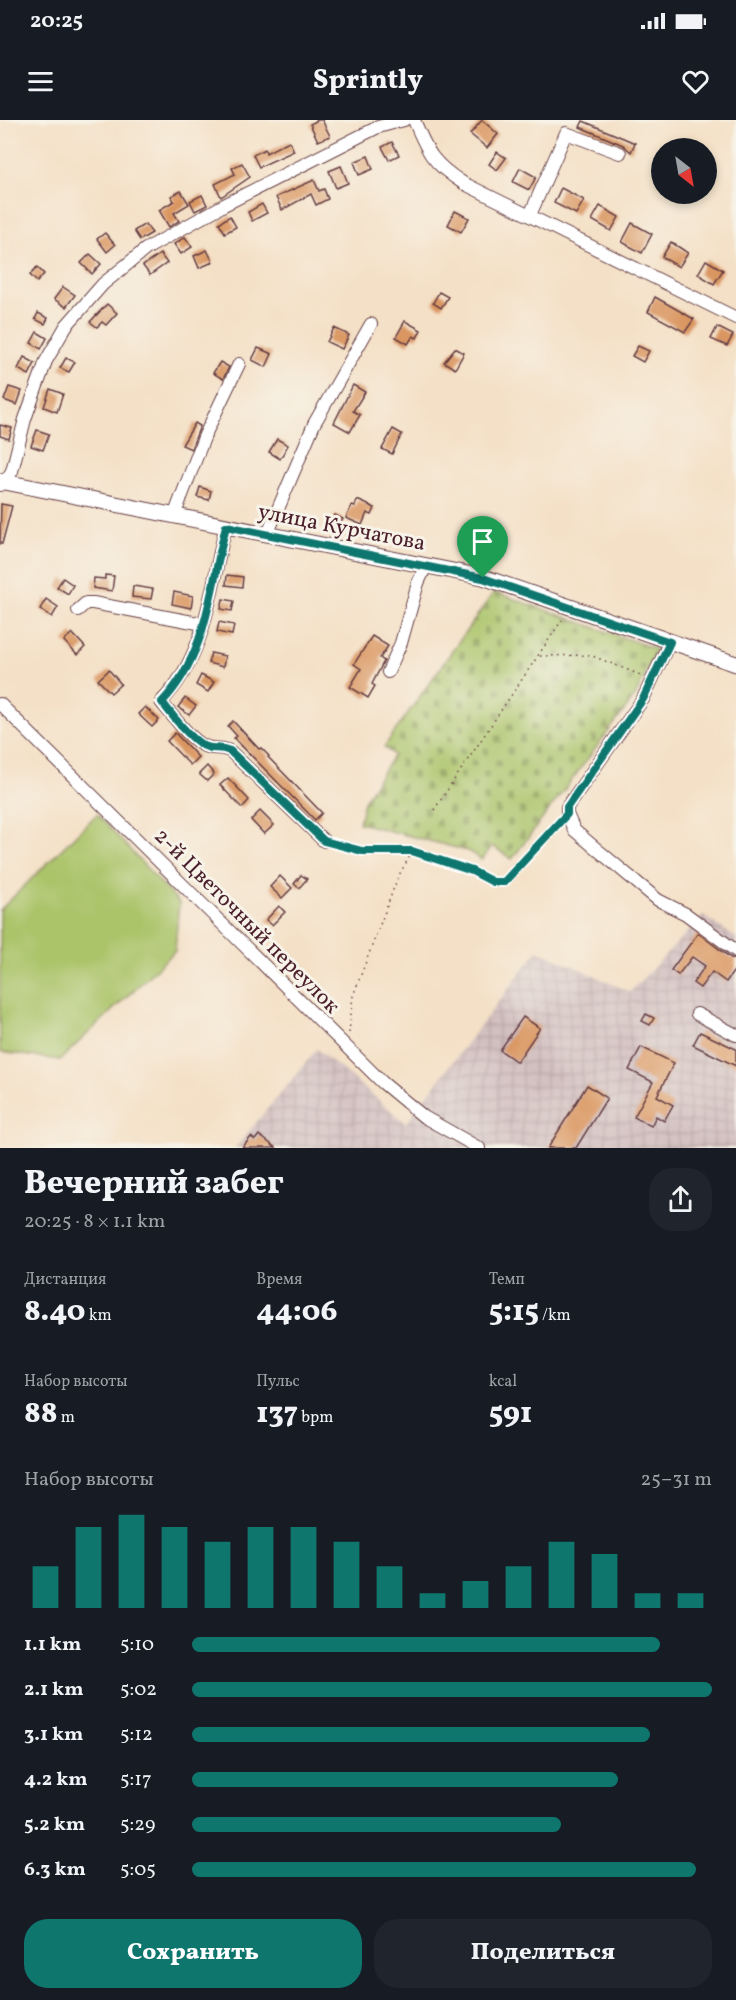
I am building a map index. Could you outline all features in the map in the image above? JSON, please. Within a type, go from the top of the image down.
[{"type":"main road","name":"улица Курчатова","points":[[2,483],[483,578],[736,664]]},
{"type":"street","points":[[2,483],[12,471],[25,419],[46,361],[66,326],[103,284],[146,249],[224,205],[378,128],[404,120]]},
{"type":"street","points":[[414,120],[429,154],[442,169],[463,183],[736,318]]},
{"type":"street","points":[[530,215],[566,133],[620,153]]},
{"type":"street","points":[[267,534],[314,424],[371,324]]},
{"type":"street","points":[[174,516],[205,435],[239,364]]},
{"type":"street","points":[[226,526],[203,624],[191,663],[176,687],[162,702],[197,741],[208,748],[220,746],[230,751],[324,841]]},
{"type":"street","points":[[388,672],[401,643],[418,583],[426,566]]},
{"type":"street","points":[[78,610],[86,603],[93,603],[203,624]]},
{"type":"street","points":[[670,642],[643,699],[567,807],[567,814],[574,830],[637,883],[658,900],[686,914],[736,951]]},
{"type":"street","name":"2-й Цветочный переулок","points":[[0,704],[383,1083],[424,1117],[479,1148]]},
{"type":"street","points":[[697,1014],[736,1035]]},
{"type":"path","points":[[434,810],[562,620]]},
{"type":"path","points":[[538,656],[590,655],[652,680]]},
{"type":"path","points":[[324,841],[362,851],[412,851],[472,871],[493,882],[504,882],[567,814]]},
{"type":"path","points":[[347,1047],[353,996],[398,877],[412,851]]},
{"type":"shaded area","points":[[703,916],[736,938],[736,1148],[235,1148],[317,1049],[406,1123],[538,950],[630,992]]},
{"type":"green space","points":[[494,592],[656,649],[636,695],[512,859],[492,846],[482,860],[468,851],[359,823],[364,801],[394,755],[384,747]]},
{"type":"green space","points":[[97,814],[179,903],[175,951],[60,1060],[0,1052],[0,910]]},
{"type":"building","points":[[322,120],[330,136],[318,141],[310,124]]},
{"type":"building","points":[[482,120],[498,134],[487,148],[470,134]]},
{"type":"building","points":[[583,121],[635,143],[631,152],[623,145],[580,127]]},
{"type":"building","points":[[289,141],[294,151],[259,167],[253,155],[265,149],[266,153]]},
{"type":"building","points":[[392,142],[399,155],[389,160],[382,147]]},
{"type":"building","points":[[497,152],[506,158],[497,170],[489,164]]},
{"type":"building","points":[[368,156],[373,169],[359,175],[354,162]]},
{"type":"building","points":[[242,163],[250,177],[221,197],[215,184],[235,174],[232,168]]},
{"type":"building","points":[[341,166],[348,183],[336,188],[329,171]]},
{"type":"building","points":[[520,168],[536,177],[529,190],[513,182]]},
{"type":"building","points":[[314,180],[319,191],[324,189],[328,199],[316,205],[311,194],[282,210],[276,197]]},
{"type":"building","points":[[561,188],[584,200],[576,214],[554,203]]},
{"type":"building","points":[[181,191],[189,204],[174,213],[179,221],[169,227],[159,210],[174,201],[171,196]]},
{"type":"building","points":[[202,195],[207,205],[195,211],[190,201]]},
{"type":"building","points":[[262,204],[267,213],[252,221],[248,212]]},
{"type":"building","points":[[600,206],[619,217],[611,231],[592,220]]},
{"type":"building","points":[[455,211],[469,218],[461,232],[448,225]]},
{"type":"building","points":[[230,216],[236,227],[225,233],[219,223]]},
{"type":"building","points":[[632,223],[652,234],[642,253],[622,242]]},
{"type":"building","points":[[145,224],[152,233],[140,240],[134,231]]},
{"type":"building","points":[[105,233],[115,245],[107,252],[97,239]]},
{"type":"building","points":[[185,237],[192,247],[181,254],[174,244]]},
{"type":"building","points":[[671,242],[688,253],[679,267],[662,257]]},
{"type":"building","points":[[207,250],[213,262],[199,268],[194,256]]},
{"type":"building","points":[[90,254],[101,264],[92,274],[81,263]]},
{"type":"building","points":[[160,254],[167,263],[150,275],[143,266]]},
{"type":"building","points":[[706,260],[723,270],[714,284],[698,274]]},
{"type":"building","points":[[37,267],[44,274],[37,282],[30,275]]},
{"type":"building","points":[[63,287],[75,295],[66,307],[54,299]]},
{"type":"building","points":[[439,292],[448,297],[441,308],[433,303]]},
{"type":"building","points":[[655,297],[694,319],[685,332],[648,312]]},
{"type":"building","points":[[107,304],[117,313],[106,325],[102,322],[97,327],[90,322]]},
{"type":"building","points":[[38,313],[48,318],[45,324],[35,319]]},
{"type":"building","points":[[405,321],[421,330],[417,338],[413,336],[408,344],[396,337]]},
{"type":"building","points":[[717,327],[733,335],[727,346],[711,339]]},
{"type":"building","points":[[334,328],[349,335],[342,349],[327,342]]},
{"type":"building","points":[[37,332],[47,338],[41,349],[31,343]]},
{"type":"building","points":[[638,346],[649,351],[643,362],[632,356]]},
{"type":"building","points":[[258,348],[272,354],[266,367],[252,360]]},
{"type":"building","points":[[455,348],[464,353],[455,369],[444,362]]},
{"type":"building","points":[[24,357],[35,363],[29,375],[18,369]]},
{"type":"building","points":[[66,358],[75,362],[69,372],[60,368]]},
{"type":"building","points":[[220,362],[229,367],[223,379],[213,373]]},
{"type":"building","points":[[353,385],[365,392],[353,411],[360,415],[350,432],[334,423]]},
{"type":"building","points":[[9,387],[22,391],[17,405],[4,400]]},
{"type":"building","points":[[50,389],[63,394],[57,412],[44,407]]},
{"type":"building","points":[[195,423],[200,426],[191,449],[182,445]]},
{"type":"building","points":[[0,425],[12,428],[9,439],[0,436]]},
{"type":"building","points":[[393,429],[402,434],[392,454],[382,449]]},
{"type":"building","points":[[37,430],[49,434],[43,450],[31,446]]},
{"type":"building","points":[[277,439],[288,445],[280,459],[269,452]]},
{"type":"building","points":[[200,487],[211,491],[209,500],[197,497]]},
{"type":"building","points":[[357,500],[375,508],[372,515],[367,513],[362,525],[346,518]]},
{"type":"building","points":[[1,504],[12,506],[2,544],[0,544]]},
{"type":"building","points":[[335,515],[343,519],[338,528],[330,524]]},
{"type":"building","points":[[105,575],[114,576],[112,591],[93,588],[94,578],[105,579]]},
{"type":"building","points":[[227,575],[243,577],[242,587],[226,585]]},
{"type":"building","points":[[63,578],[73,585],[68,594],[57,587]]},
{"type":"building","points":[[133,586],[153,589],[151,599],[132,597]]},
{"type":"building","points":[[174,592],[193,596],[191,608],[172,604]]},
{"type":"building","points":[[46,599],[58,607],[52,617],[40,609]]},
{"type":"building","points":[[223,599],[234,601],[232,611],[221,609]]},
{"type":"building","points":[[219,622],[234,625],[232,635],[217,632]]},
{"type":"building","points":[[72,633],[85,647],[77,655],[64,641]]},
{"type":"building","points":[[372,636],[388,646],[380,658],[384,661],[372,684],[375,686],[368,698],[350,687],[361,669],[354,664]]},
{"type":"building","points":[[211,653],[225,656],[223,667],[208,663]]},
{"type":"building","points":[[109,670],[121,684],[111,693],[98,680]]},
{"type":"building","points":[[201,675],[214,682],[208,692],[196,685]]},
{"type":"building","points":[[185,698],[196,706],[189,715],[178,707]]},
{"type":"building","points":[[145,707],[159,720],[152,727],[138,714]]},
{"type":"building","points":[[233,721],[322,813],[315,820],[234,738],[237,736],[228,726]]},
{"type":"building","points":[[175,733],[198,757],[190,765],[167,741]]},
{"type":"building","points":[[207,766],[214,774],[207,781],[199,774]]},
{"type":"building","points":[[228,778],[249,800],[242,808],[220,785]]},
{"type":"building","points":[[260,811],[274,825],[264,834],[251,820]]},
{"type":"building","points":[[301,875],[307,879],[299,888],[294,884]]},
{"type":"building","points":[[280,876],[292,888],[282,898],[270,887]]},
{"type":"building","points":[[279,906],[285,912],[272,925],[266,920]]},
{"type":"building","points":[[698,933],[731,958],[736,959],[736,968],[726,982],[712,972],[700,988],[693,983],[705,966],[692,957],[678,975],[671,970]]},
{"type":"building","points":[[646,1014],[654,1018],[650,1025],[642,1021]]},
{"type":"building","points":[[523,1017],[540,1028],[517,1062],[500,1050]]},
{"type":"building","points":[[700,1032],[736,1049],[736,1066],[693,1045]]},
{"type":"building","points":[[641,1047],[674,1063],[657,1096],[673,1105],[664,1121],[656,1116],[651,1126],[634,1117],[653,1082],[629,1070]]},
{"type":"building","points":[[587,1085],[607,1098],[576,1148],[548,1148]]},
{"type":"building","points":[[259,1135],[276,1148],[242,1148],[251,1137],[255,1140]]},
{"type":"route","points":[[226,526],[483,578],[670,642],[643,699],[567,807],[567,814],[504,882],[493,882],[472,871],[412,851],[362,851],[324,841],[230,751],[220,746],[208,748],[197,741],[162,702],[176,687],[191,663],[210,602],[226,526]]}]
